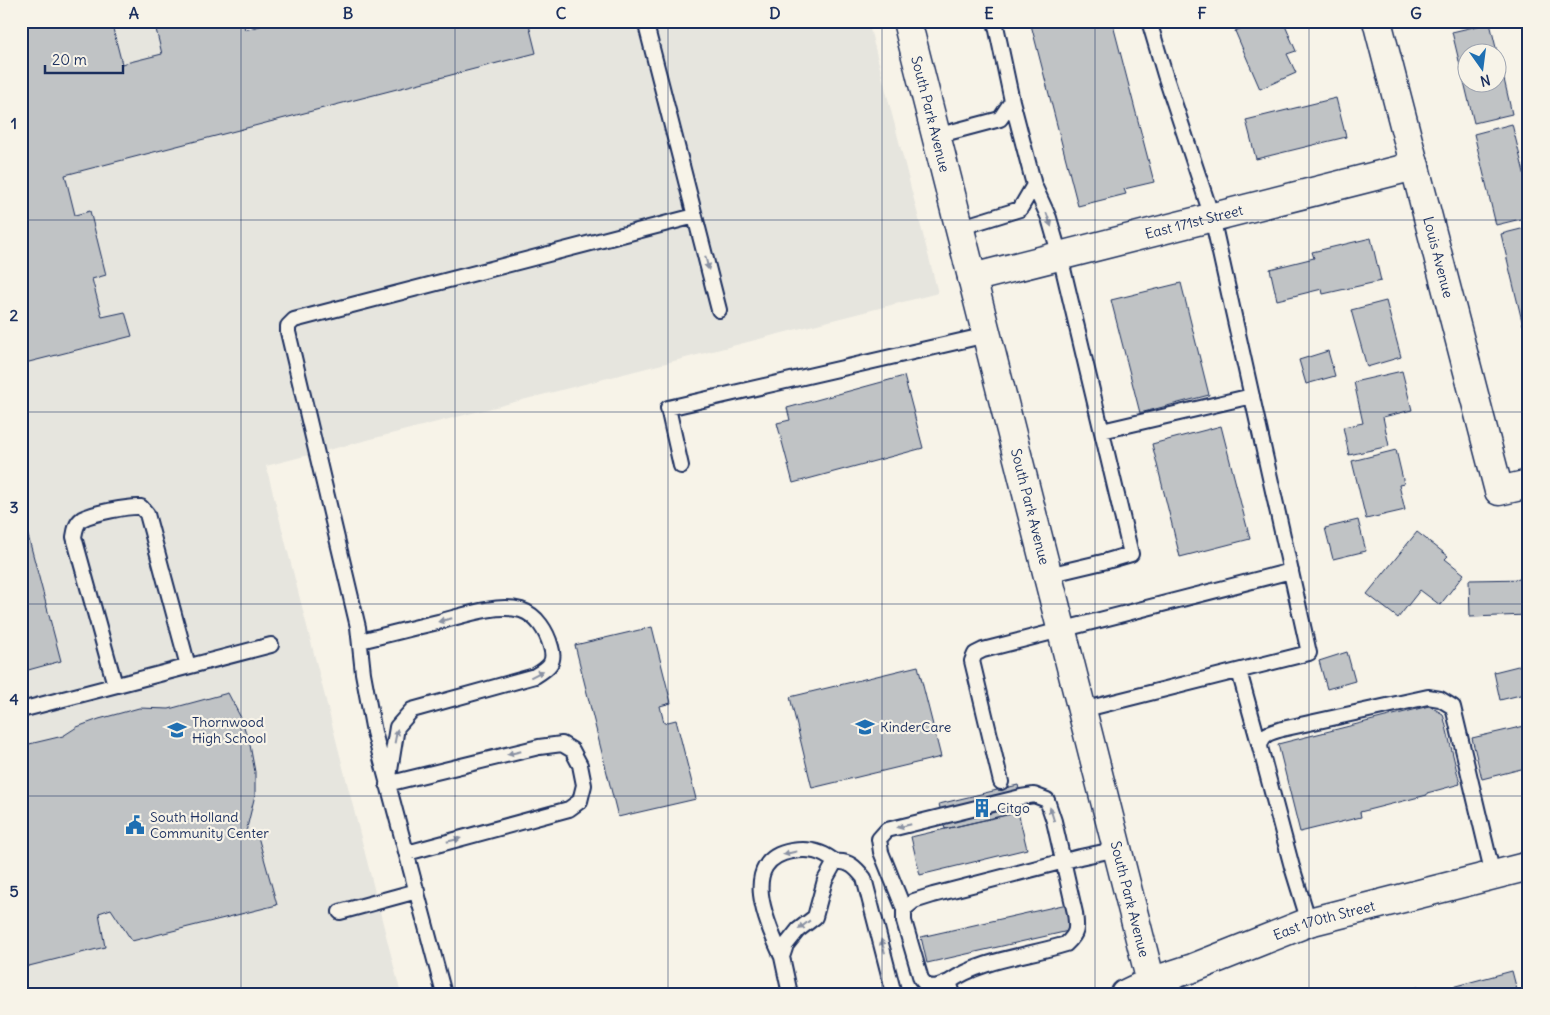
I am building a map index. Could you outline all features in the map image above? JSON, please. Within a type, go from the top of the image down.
[{"type":"street","name":"South Park Avenue","points":[[907,21],[1152,988]]},
{"type":"street","name":"Louis Avenue","points":[[1377,21],[1499,491],[1529,484]]},
{"type":"street","name":"East 171st Street","points":[[972,278],[1415,166]]},
{"type":"street","name":"East 170th Street","points":[[1125,994],[1152,988],[1193,968],[1308,922],[1529,866]]},
{"type":"lane","points":[[645,21],[720,310]]},
{"type":"lane","points":[[995,21],[1012,101],[1034,185],[1049,218],[1060,256],[1131,554],[1048,574]]},
{"type":"lane","points":[[1082,710],[1309,653],[1212,217],[1149,21]]},
{"type":"lane","points":[[936,136],[1000,119],[1012,101]]},
{"type":"lane","points":[[959,228],[1020,209],[1034,185]]},
{"type":"lane","points":[[444,994],[374,732],[358,628],[304,405],[288,326],[294,320],[695,216]]},
{"type":"lane","points":[[681,466],[668,408],[986,335]]},
{"type":"lane","points":[[1102,431],[1252,396]]},
{"type":"lane","points":[[114,685],[74,537],[76,527],[81,520],[131,506],[141,507],[147,514],[188,666]]},
{"type":"lane","points":[[1001,782],[972,661],[975,654],[983,650],[1291,571]]},
{"type":"lane","points":[[360,641],[504,607],[522,610],[536,619],[547,634],[553,655],[549,668],[535,676],[412,710],[397,727],[388,784]]},
{"type":"lane","points":[[21,710],[271,645]]},
{"type":"lane","points":[[1239,671],[1308,922]]},
{"type":"lane","points":[[1260,747],[1261,739],[1266,734],[1282,729],[1428,697],[1440,699],[1453,707],[1493,875]]},
{"type":"lane","points":[[388,784],[539,747],[562,744],[572,750],[580,765],[584,785],[580,801],[569,809],[407,853]]},
{"type":"lane","points":[[1034,795],[1047,800],[1054,820],[1063,862],[1075,913],[1077,926],[1075,936],[1066,944],[975,968],[960,975],[951,988],[927,986],[921,979],[904,921],[904,909],[881,852],[879,839],[887,830],[1034,795]]},
{"type":"lane","points":[[904,909],[914,901],[933,895],[1118,849]]},
{"type":"lane","points":[[790,994],[782,957],[768,926],[760,883],[764,869],[777,856],[791,851],[811,850],[825,854],[835,862],[843,861],[853,865],[864,878],[894,994]]},
{"type":"lane","points":[[782,957],[786,946],[798,930],[815,917],[825,880],[835,862]]},
{"type":"lane","points":[[340,912],[417,891]]},
{"type":"shaded area","name":"Thornwood High School","points":[[21,21],[868,21],[938,293],[266,466],[401,994],[21,994]]},
{"type":"building","points":[[21,21],[111,21],[122,64],[162,54],[154,21],[243,21],[245,30],[278,21],[528,21],[536,53],[65,175],[75,215],[90,211],[106,275],[92,279],[102,317],[125,312],[132,336],[21,364]]},
{"type":"building","points":[[1030,21],[1112,21],[1154,182],[1124,189],[1126,194],[1078,206]]},
{"type":"building","points":[[1259,21],[1283,21],[1296,51],[1287,54],[1296,73],[1260,89],[1235,31]]},
{"type":"building","points":[[1490,23],[1495,42],[1458,42],[1458,57],[1452,32]]},
{"type":"building","points":[[1467,92],[1507,92],[1512,114],[1474,123]]},
{"type":"building","points":[[1336,98],[1346,137],[1256,159],[1246,120]]},
{"type":"building","points":[[1512,124],[1529,193],[1529,217],[1496,225],[1474,134]]},
{"type":"building","points":[[1529,227],[1529,323],[1523,325],[1501,234]]},
{"type":"building","points":[[1371,238],[1381,281],[1323,294],[1322,289],[1277,300],[1270,269],[1314,258],[1312,252]]},
{"type":"building","points":[[1181,283],[1209,395],[1140,413],[1111,300]]},
{"type":"building","points":[[1386,301],[1401,357],[1367,367],[1351,310]]},
{"type":"building","points":[[1328,351],[1335,376],[1306,384],[1299,360]]},
{"type":"building","points":[[1402,371],[1412,410],[1383,417],[1389,446],[1349,455],[1343,427],[1363,423],[1354,382]]},
{"type":"building","points":[[904,376],[923,448],[793,483],[777,423],[790,420],[787,408]]},
{"type":"building","points":[[1221,426],[1250,539],[1180,557],[1152,444]]},
{"type":"building","points":[[1396,450],[1404,484],[1399,485],[1405,510],[1366,519],[1352,461]]},
{"type":"building","points":[[21,509],[61,661],[21,672]]},
{"type":"building","points":[[1358,520],[1366,551],[1333,559],[1325,528]]},
{"type":"building","points":[[1417,532],[1448,556],[1445,559],[1464,574],[1440,605],[1420,590],[1398,618],[1367,594]]},
{"type":"building","points":[[1529,579],[1529,615],[1470,617],[1469,580]]},
{"type":"building","points":[[652,627],[671,703],[660,706],[664,723],[676,720],[696,799],[618,817],[575,645]]},
{"type":"building","points":[[1347,652],[1355,681],[1327,689],[1319,661]]},
{"type":"building","points":[[1522,665],[1528,693],[1500,700],[1494,672]]},
{"type":"building","name":"KinderCare","points":[[918,666],[941,757],[812,788],[790,697]]},
{"type":"building","name":"South Holland Community Center","points":[[228,693],[241,718],[250,745],[255,772],[255,795],[245,836],[257,833],[277,905],[132,941],[111,909],[99,913],[105,947],[21,968],[21,746],[63,736],[77,727],[139,708],[169,709]]},
{"type":"building","points":[[1429,706],[1443,714],[1460,784],[1427,793],[1427,795],[1360,812],[1361,817],[1300,832],[1278,744]]},
{"type":"building","points":[[1529,725],[1529,767],[1482,779],[1472,738]]},
{"type":"building","name":"Citgo","points":[[1018,785],[1025,811],[945,829],[939,804]]},
{"type":"building","name":"Citgo","points":[[1018,812],[1027,849],[920,875],[911,837]]},
{"type":"building","points":[[1067,904],[1073,930],[927,963],[921,937]]},
{"type":"building","points":[[1512,971],[1518,994],[1454,994],[1452,987]]},
{"type":"building","points":[[1418,987],[1419,994],[1391,994]]},
{"type":"place","name":"KinderCare","points":[[865,727]]},
{"type":"place","name":"Thornwood High School","points":[[177,730]]},
{"type":"place","name":"Citgo","points":[[982,808]]},
{"type":"place","name":"South Holland Community Center","points":[[135,825]]}]
